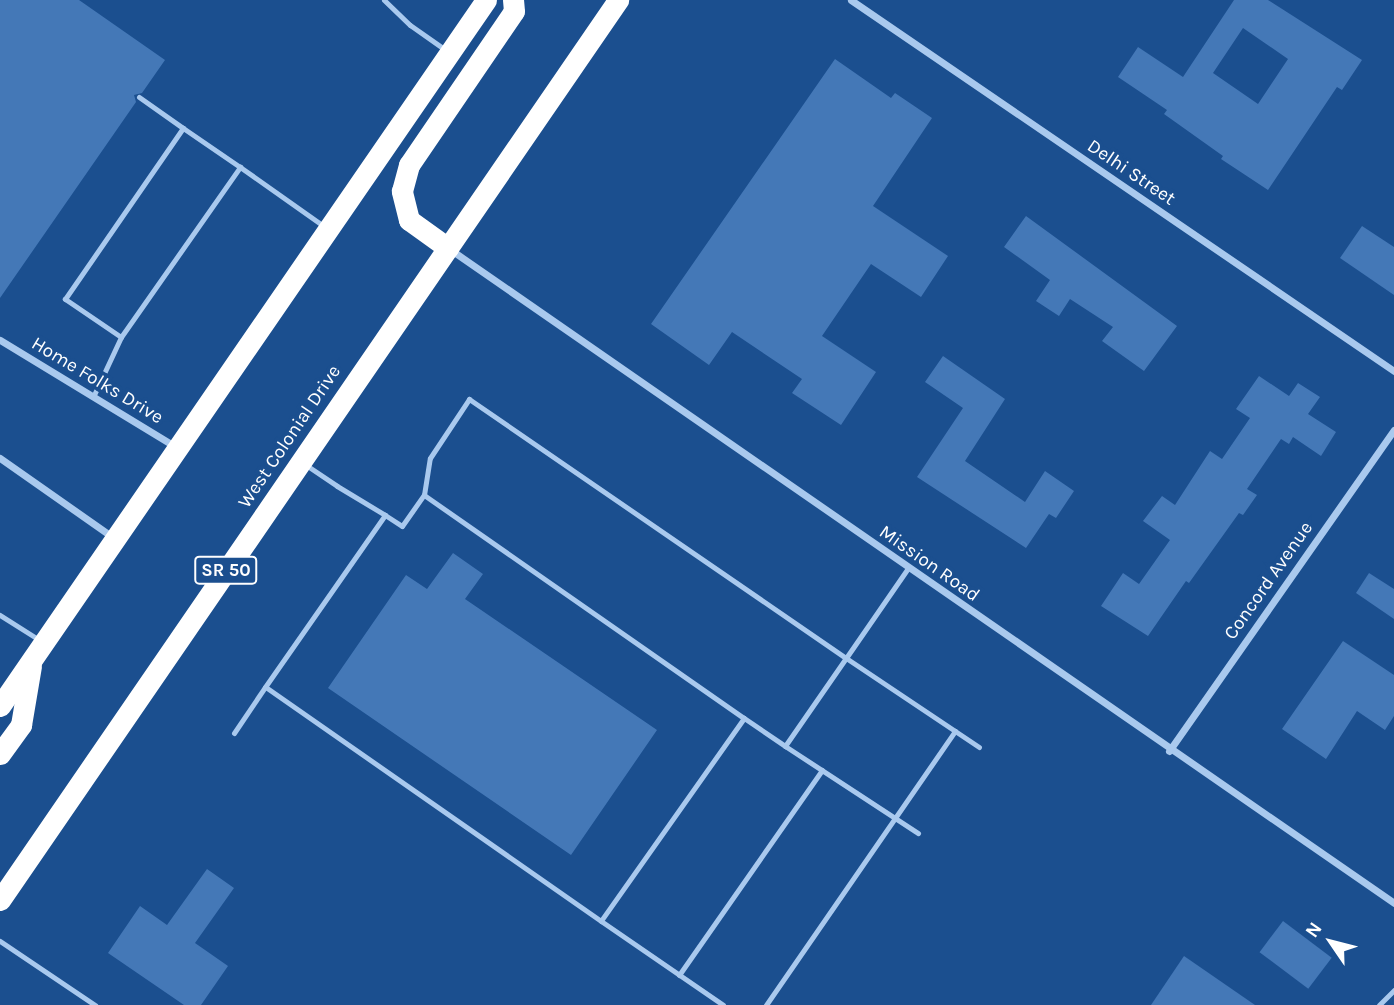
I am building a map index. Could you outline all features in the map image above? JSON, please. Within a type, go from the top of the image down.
[{"type":"highway","points":[[0,706],[486,0]]},
{"type":"highway","points":[[448,248],[409,219],[402,191],[409,165],[514,11],[513,0]]},
{"type":"highway","name":"West Colonial Drive","points":[[0,900],[618,0]]},
{"type":"highway","points":[[0,754],[21,725],[37,652]]},
{"type":"street","name":"Delhi Street","points":[[851,0],[1394,371]]},
{"type":"street","name":"Mission Road","points":[[448,248],[1169,751],[1394,903]]},
{"type":"street","name":"Home Folks Drive","points":[[0,340],[178,448]]},
{"type":"street","name":"Concord Avenue","points":[[1169,751],[1394,430]]},
{"type":"street","points":[[0,458],[115,539]]},
{"type":"lane","points":[[384,0],[410,25],[449,53]]},
{"type":"lane","points":[[139,97],[328,229]]},
{"type":"lane","points":[[121,337],[65,299],[183,128]]},
{"type":"lane","points":[[93,397],[121,337],[240,167]]},
{"type":"lane","points":[[301,461],[402,526],[424,495],[430,458],[470,400],[979,747]]},
{"type":"lane","points":[[424,495],[744,718],[918,833]]},
{"type":"lane","points":[[234,733],[385,515]]},
{"type":"lane","points":[[785,746],[908,568]]},
{"type":"lane","points":[[0,615],[37,652]]},
{"type":"lane","points":[[265,687],[723,1005]]},
{"type":"lane","points":[[601,921],[744,718]]},
{"type":"lane","points":[[766,1005],[955,731]]},
{"type":"lane","points":[[679,975],[822,770]]},
{"type":"lane","points":[[0,941],[95,1005]]},
{"type":"lane","points":[[1379,1005],[1394,990]]},
{"type":"building","points":[[0,0],[79,0],[165,60],[142,93],[134,95],[136,102],[0,298]]},
{"type":"building","points":[[1234,0],[1268,0],[1362,60],[1342,90],[1337,87],[1268,190],[1221,159],[1223,156],[1164,114],[1167,110],[1118,77],[1138,47],[1183,77]],"holes":[[[1243,28],[1288,59],[1258,104],[1213,73]]]},
{"type":"building","points":[[835,59],[891,98],[895,93],[932,118],[873,206],[948,256],[921,297],[871,264],[822,336],[876,372],[841,425],[792,393],[802,379],[732,332],[709,365],[651,324]]},
{"type":"building","points":[[1026,216],[1177,326],[1144,371],[1102,341],[1113,327],[1070,299],[1059,316],[1036,301],[1050,280],[1004,247]]},
{"type":"building","points":[[1362,226],[1394,247],[1394,295],[1340,258]]},
{"type":"building","points":[[943,356],[1005,399],[965,461],[1025,502],[1045,471],[1074,491],[1056,518],[1049,514],[1026,548],[917,477],[963,408],[925,382]]},
{"type":"building","points":[[1259,376],[1289,396],[1298,383],[1320,397],[1308,414],[1336,432],[1321,456],[1293,437],[1289,444],[1281,439],[1247,489],[1257,495],[1243,515],[1239,513],[1189,583],[1186,581],[1148,636],[1101,606],[1123,573],[1139,584],[1170,540],[1143,521],[1162,496],[1175,505],[1210,451],[1222,459],[1250,418],[1236,409]]},
{"type":"building","points":[[453,553],[483,574],[465,599],[657,730],[571,855],[328,688],[406,575],[427,589]]},
{"type":"building","points":[[1369,573],[1394,589],[1394,619],[1356,593]]},
{"type":"building","points":[[1343,641],[1394,675],[1394,716],[1385,730],[1357,711],[1326,759],[1282,729]]},
{"type":"building","points":[[207,869],[234,888],[195,943],[228,966],[201,1005],[184,1005],[108,953],[140,906],[167,925]]},
{"type":"building","points":[[1283,921],[1332,958],[1308,989],[1260,952]]},
{"type":"building","points":[[1184,956],[1255,1005],[1151,1005]]}]
